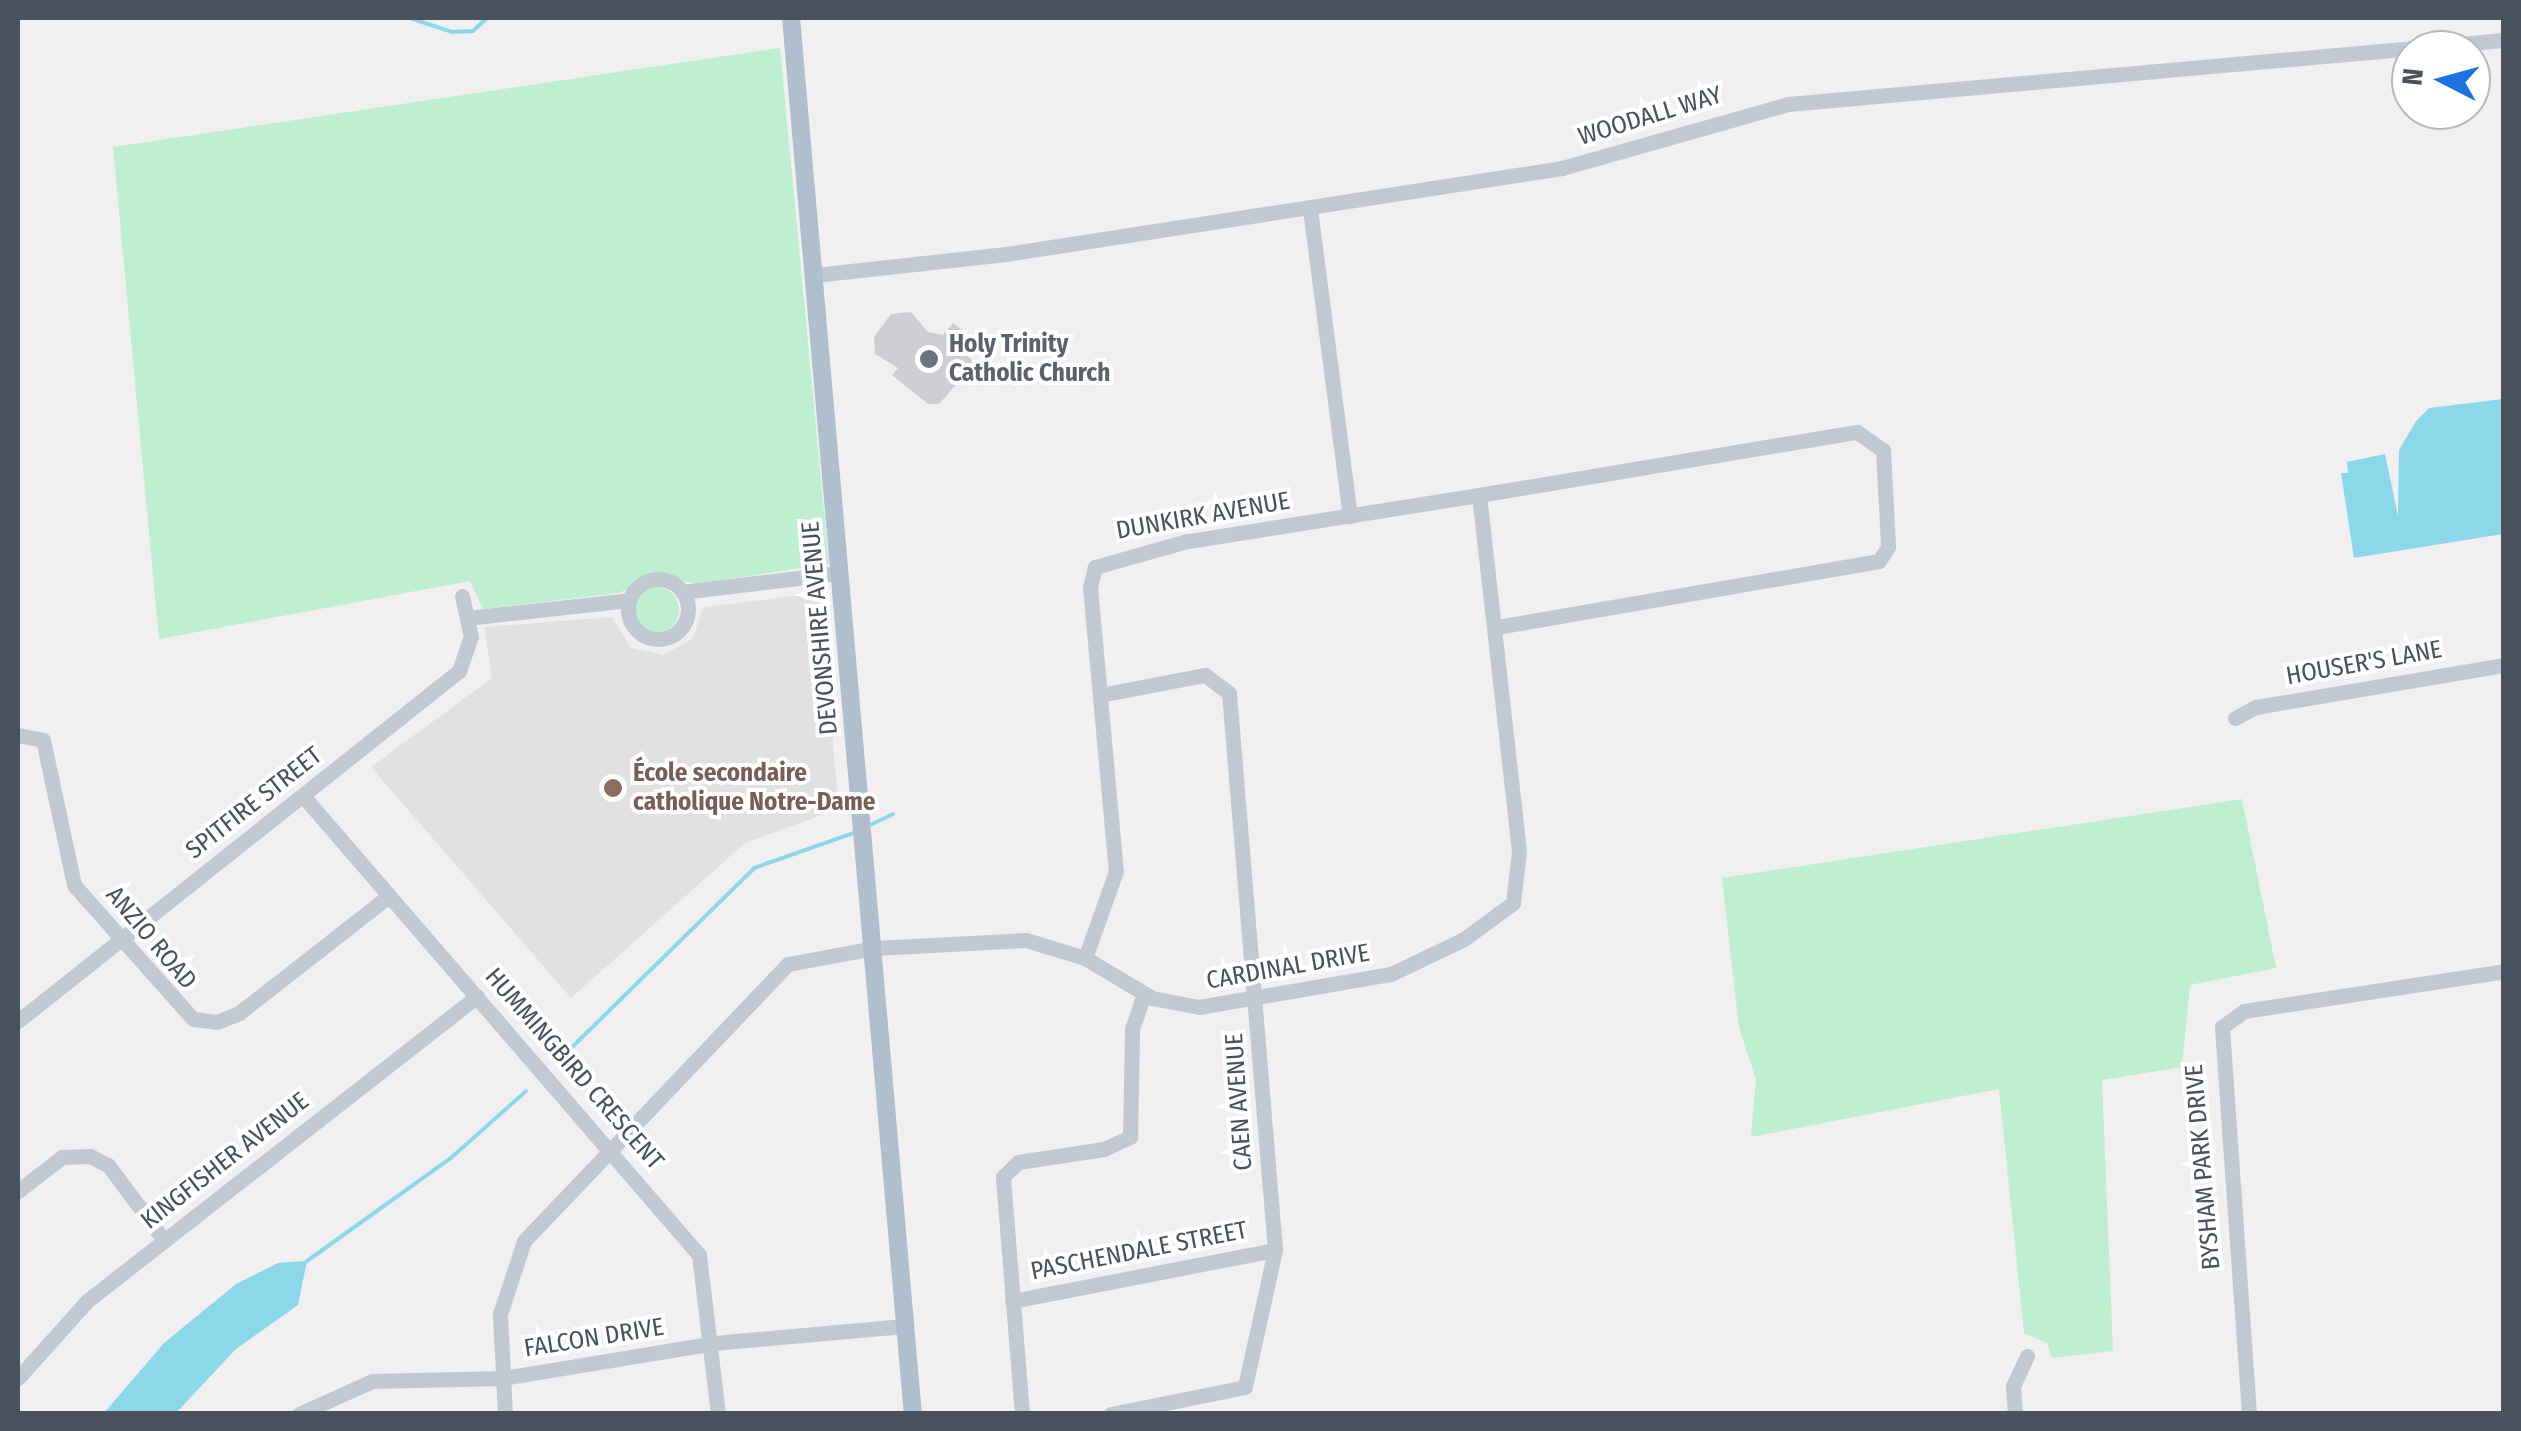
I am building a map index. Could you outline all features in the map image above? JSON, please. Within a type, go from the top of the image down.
[{"type":"main road","name":"DEVONSHIRE AVENUE","points":[[791,18],[913,1414]]},
{"type":"street","name":"WOODALL WAY","points":[[814,275],[1310,209],[1562,168],[1788,104],[2504,40]]},
{"type":"street","points":[[1310,209],[1350,516],[1857,432],[1883,450],[1888,548],[1879,562],[1496,626]]},
{"type":"street","name":"CARDINAL DRIVE","points":[[505,1414],[500,1314],[509,1270],[540,1221],[773,973],[874,948],[1006,937],[1085,958],[1144,994],[1185,1007],[1256,1001],[1391,974],[1464,938],[1519,894],[1496,626],[1479,495]]},
{"type":"street","name":"DUNKIRK AVENUE","points":[[1085,958],[1116,879],[1090,586],[1103,560],[1350,516]]},
{"type":"street","points":[[467,618],[629,600],[648,580],[682,592],[840,573]]},
{"type":"street","points":[[629,600],[634,628],[662,639],[686,620],[682,592]]},
{"type":"street","name":"SPITFIRE STREET","points":[[18,1021],[459,671],[470,645],[462,596]]},
{"type":"street","name":"HOUSER'S LANE","points":[[2235,718],[2256,706],[2504,665]]},
{"type":"street","name":"CAEN AVENUE","points":[[1100,695],[1205,675],[1226,686],[1275,1250],[1245,1386],[1111,1414]]},
{"type":"street","name":"ANZIO ROAD","points":[[18,735],[43,740],[65,867],[182,1012],[217,1022],[240,1014],[389,896]]},
{"type":"street","name":"HUMMINGBIRD CRESCENT","points":[[304,797],[699,1254],[714,1343],[718,1414]]},
{"type":"street","name":"BYSHAM PARK DRIVE","points":[[2248,1414],[2222,1027],[2244,1012],[2504,971]]},
{"type":"street","points":[[1022,1414],[1005,1172],[1130,1137],[1132,1029],[1144,994]]},
{"type":"street","name":"KINGFISHER AVENUE","points":[[18,1378],[84,1303],[476,996]]},
{"type":"street","points":[[18,1191],[62,1158],[98,1159],[164,1240]]},
{"type":"street","name":"PASCHENDALE STREET","points":[[1012,1300],[1275,1250]]},
{"type":"street","name":"FALCON DRIVE","points":[[299,1414],[372,1381],[503,1378],[714,1343],[904,1326]]},
{"type":"street","points":[[2015,1414],[2013,1386],[2027,1356]]},
{"type":"shaded area","name":"École secondaire catholique Notre-Dame","points":[[819,593],[839,809],[745,843],[571,998],[371,767],[492,678],[484,627],[612,617],[631,648],[664,655],[693,638],[703,607]]},
{"type":"green space","points":[[780,48],[829,564],[696,584],[658,574],[619,593],[483,609],[470,581],[159,639],[113,147]]},
{"type":"green space","points":[[656,587],[672,594],[679,610],[672,626],[656,633],[640,626],[633,610],[640,594]]},
{"type":"green space","points":[[2242,799],[2276,968],[2190,985],[2182,1067],[2102,1080],[2113,1351],[2052,1358],[2047,1343],[2024,1333],[1999,1089],[1751,1137],[1756,1079],[1739,1028],[1722,878]]},
{"type":"water","points":[[2503,399],[2503,534],[2354,558],[2341,473],[2348,473],[2347,462],[2385,454],[2398,516],[2399,450],[2416,421],[2429,408]]},
{"type":"water","points":[[307,1261],[298,1305],[236,1349],[176,1413],[104,1413],[164,1343],[236,1284],[278,1263]]},
{"type":"building","name":"Holy Trinity Catholic Church","points":[[911,312],[928,332],[943,335],[953,323],[966,333],[956,345],[975,363],[939,404],[928,404],[892,375],[898,368],[875,354],[874,337],[891,314]]},
{"type":"waterway","points":[[410,18],[452,32],[473,31],[487,18]]},
{"type":"waterway","points":[[872,824],[893,814]]},
{"type":"waterway","points":[[562,1057],[754,868],[854,833]]},
{"type":"waterway","points":[[307,1261],[452,1157],[526,1091]]},
{"type":"place","name":"Holy Trinity Catholic Church","points":[[929,359]]},
{"type":"place","name":"École secondaire catholique Notre-Dame","points":[[613,788]]}]
